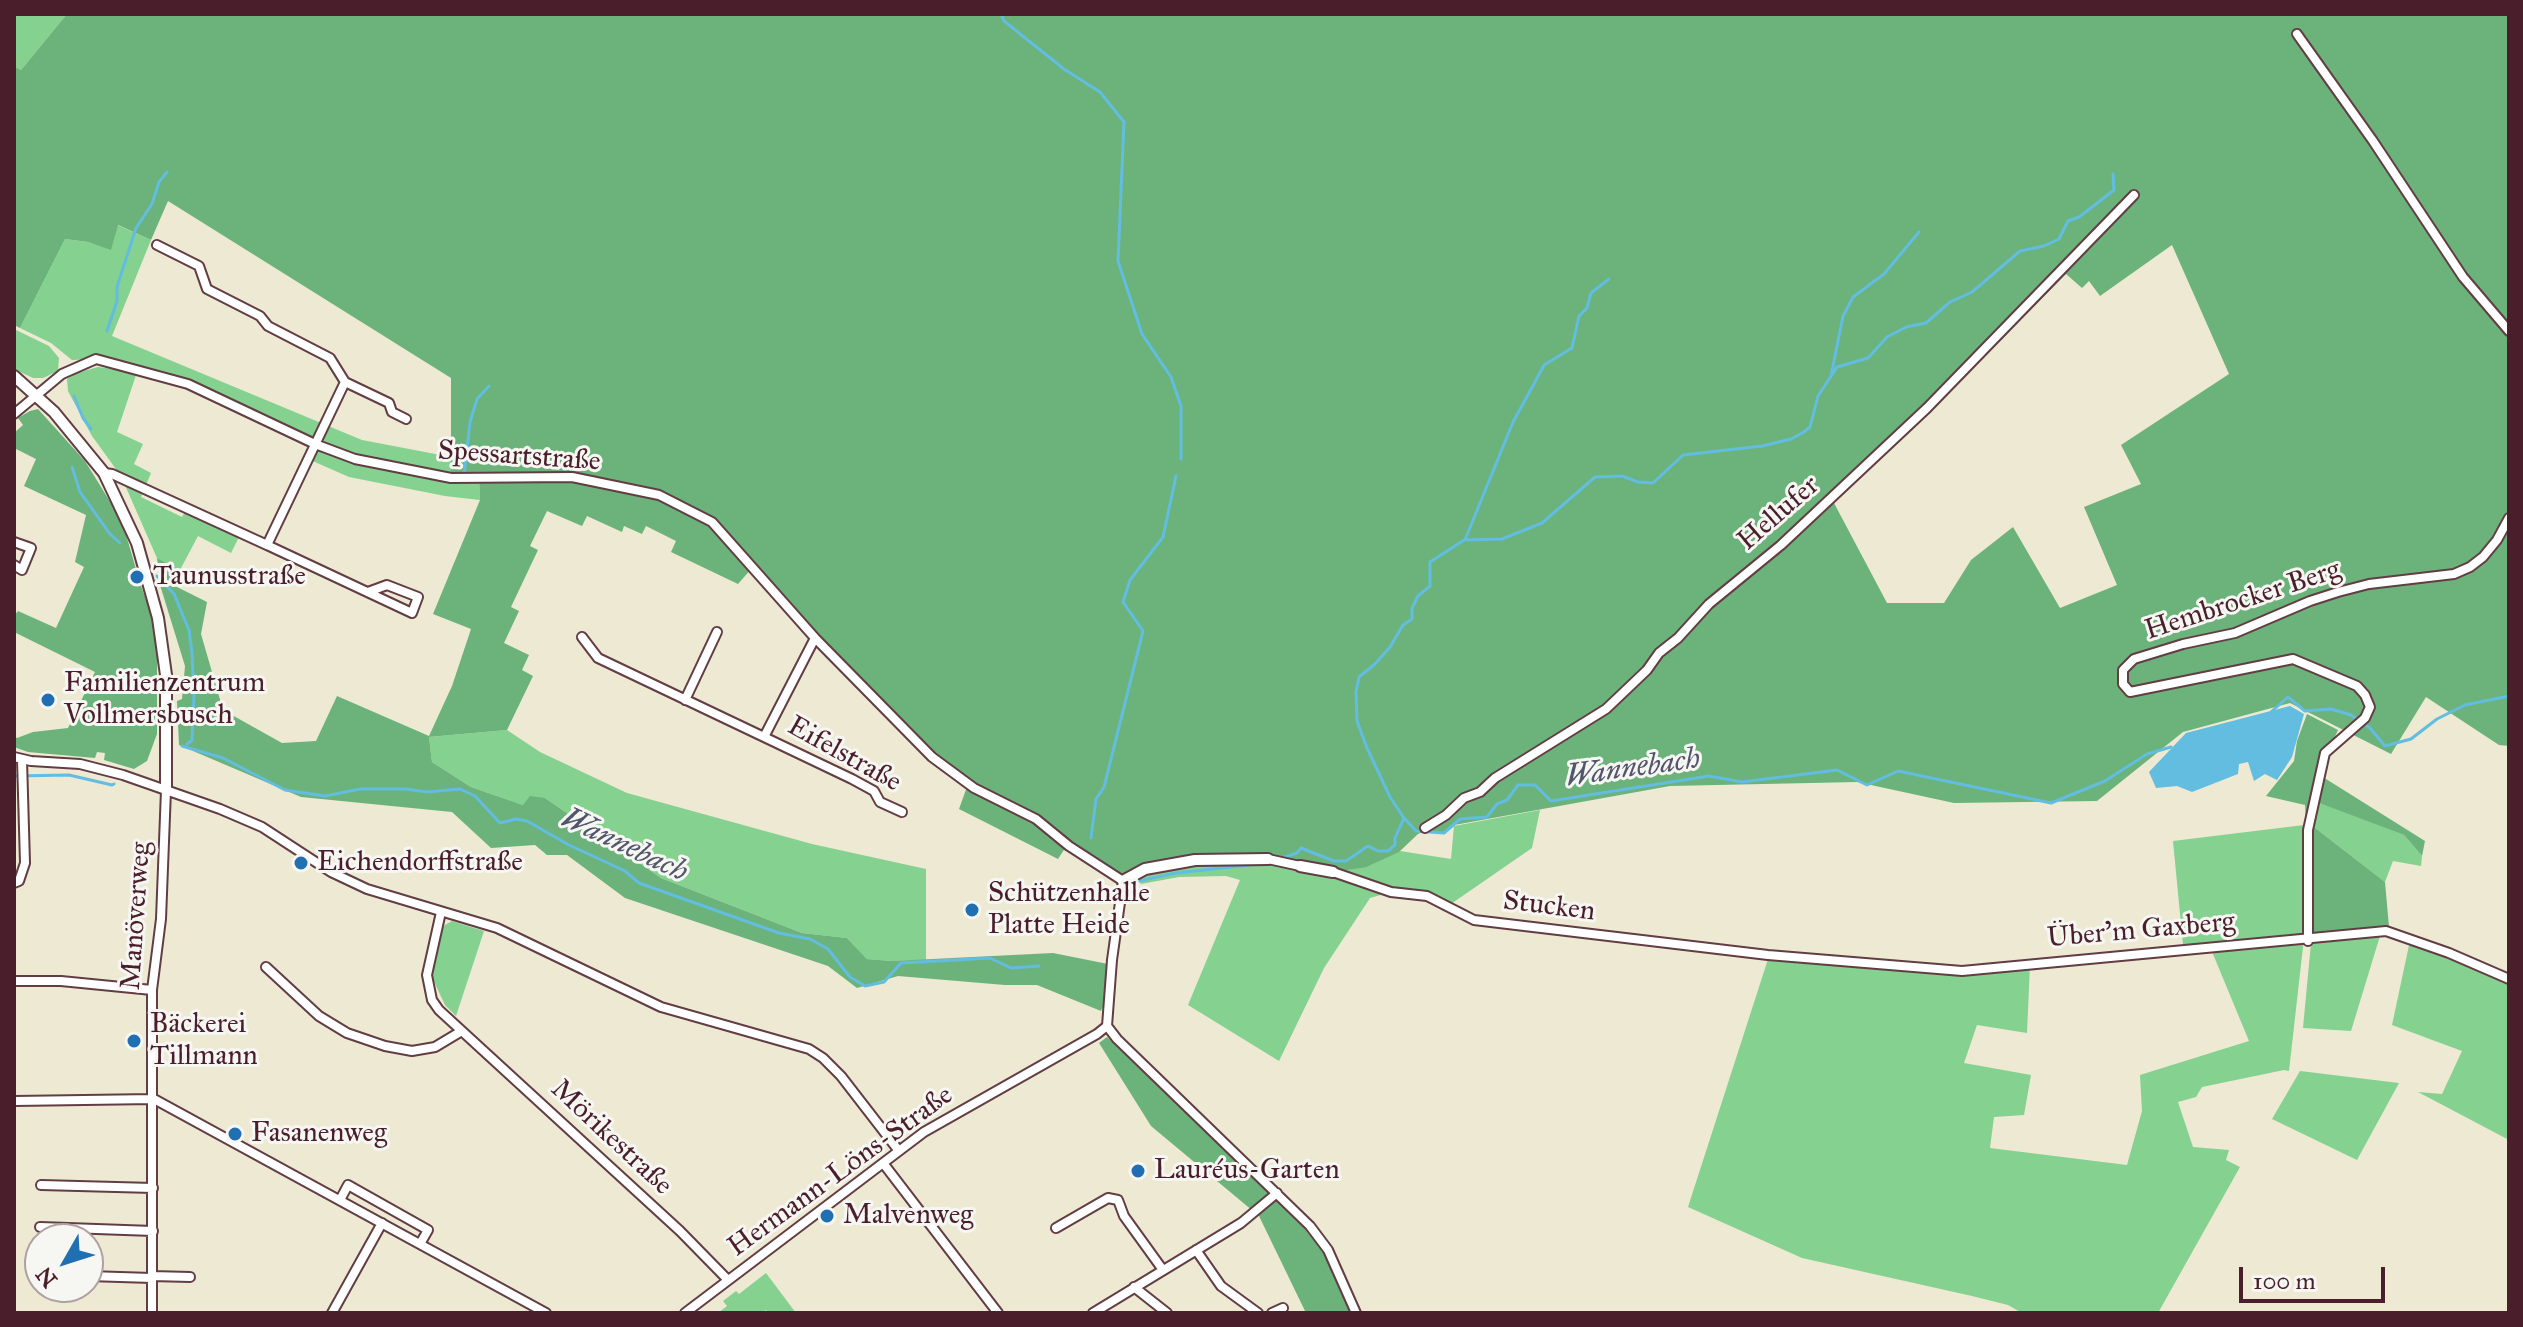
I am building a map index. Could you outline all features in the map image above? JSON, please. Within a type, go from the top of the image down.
[{"type":"street","points":[[2297,34],[2463,277],[2509,331]]},
{"type":"street","name":"Hellufer","points":[[1425,828],[1446,815],[1464,798],[1480,792],[1495,778],[1606,709],[1709,604],[1781,545],[1927,408],[2134,195]]},
{"type":"street","points":[[157,245],[199,266],[207,289],[260,316],[268,326],[330,358],[345,382],[389,403],[392,412],[406,419]]},
{"type":"street","name":"Spessartstraße","points":[[14,414],[70,369],[96,359],[188,384],[315,444],[355,459],[451,478],[572,477],[659,495],[712,522],[815,638],[932,757],[974,788],[1036,819],[1069,846],[1123,881]]},
{"type":"street","points":[[14,376],[36,394],[104,473],[137,543],[158,618],[166,675],[166,790]]},
{"type":"street","points":[[267,545],[345,382]]},
{"type":"street","points":[[104,473],[112,474],[412,613],[418,597],[387,585],[368,592]]},
{"type":"street","name":"Hembrocker Berg","points":[[2308,941],[2308,830],[2325,753],[2365,718],[2370,707],[2365,695],[2357,686],[2293,659],[2130,692],[2123,684],[2123,670],[2134,659],[2235,633],[2338,592],[2369,584],[2454,574],[2483,557],[2509,518]]},
{"type":"street","points":[[14,542],[31,548],[22,570],[14,565]]},
{"type":"street","points":[[685,700],[717,632]]},
{"type":"street","name":"Eifelstraße","points":[[582,637],[598,658],[874,791],[880,802],[902,812]]},
{"type":"street","name":"Eifelstraße","points":[[764,737],[815,638]]},
{"type":"street","points":[[14,883],[19,881],[25,863],[19,762],[80,764],[166,790],[262,827],[347,881],[519,937],[661,1007],[809,1049],[841,1076],[899,1151]]},
{"type":"street","name":"Manöverweg","points":[[152,1313],[152,990],[161,919],[166,790]]},
{"type":"street","points":[[1333,872],[1268,859],[1195,860],[1145,869],[1123,881],[1107,1026],[1310,1226],[1324,1244],[1356,1313]]},
{"type":"street","name":"Stucken","points":[[1333,872],[1391,892],[1427,896],[1474,920],[1768,955]]},
{"type":"street","name":"Mörikestraße","points":[[441,912],[427,963],[428,988],[439,1010],[680,1231],[728,1280]]},
{"type":"street","name":"Über'm Gaxberg","points":[[1768,955],[1962,971],[2308,941],[2386,931],[2449,953],[2509,979]]},
{"type":"street","points":[[266,967],[319,1016],[347,1033],[385,1046],[412,1051],[435,1047],[460,1032]]},
{"type":"street","points":[[14,981],[61,981],[152,990]]},
{"type":"street","name":"Hermann-Löns-Straße","points":[[685,1313],[935,1125],[1107,1026]]},
{"type":"street","points":[[14,1101],[154,1099],[546,1313]]},
{"type":"street","points":[[883,1163],[998,1313]]},
{"type":"street","points":[[41,1185],[153,1188]]},
{"type":"street","points":[[340,1200],[348,1185],[428,1230],[420,1244]]},
{"type":"street","points":[[1093,1313],[1241,1223],[1277,1193]]},
{"type":"street","points":[[1056,1228],[1108,1198],[1118,1200],[1124,1216],[1163,1270]]},
{"type":"street","points":[[332,1313],[382,1223]]},
{"type":"street","points":[[104,1229],[153,1231]]},
{"type":"street","points":[[1196,1250],[1221,1286],[1258,1313]]},
{"type":"street","points":[[104,1276],[190,1277]]},
{"type":"street","points":[[1134,1287],[1167,1313]]},
{"type":"street","points":[[1272,1313],[1283,1308]]},
{"type":"green space","points":[[14,14],[67,14],[21,70],[14,66]]},
{"type":"green space","points":[[67,14],[2509,14],[2509,746],[2499,745],[2426,697],[2391,754],[2290,703],[2183,732],[2097,801],[1954,803],[1857,782],[1670,786],[1454,825],[1444,833],[1425,831],[1399,852],[1367,867],[1333,872],[1268,859],[1195,860],[1123,881],[1069,842],[1058,859],[959,809],[968,784],[932,757],[752,568],[738,584],[671,552],[676,541],[646,526],[642,534],[624,526],[622,532],[587,516],[582,526],[547,511],[530,546],[538,550],[511,607],[519,611],[504,643],[529,655],[522,670],[533,676],[507,730],[429,737],[432,762],[471,787],[523,805],[530,796],[545,798],[661,878],[802,933],[847,938],[867,959],[892,961],[1053,953],[1108,964],[1105,1002],[1101,1011],[1037,985],[898,976],[857,988],[828,966],[625,898],[567,855],[547,855],[535,845],[491,848],[452,812],[301,797],[179,745],[177,701],[182,699],[185,666],[160,585],[157,558],[180,570],[175,586],[207,602],[201,634],[223,710],[282,743],[316,741],[337,696],[429,736],[452,686],[471,629],[433,614],[480,500],[479,478],[451,478],[451,378],[168,201],[151,240],[118,225],[111,250],[88,242],[65,239],[20,328],[14,325],[14,66],[21,70]],"holes":[[[2172,245],[2229,374],[2121,445],[2141,484],[2084,507],[2117,585],[2060,608],[2013,527],[1971,560],[1944,603],[1887,603],[1834,503],[1929,413],[2066,274],[2082,288],[2089,281],[2100,296]]]},
{"type":"green space","points":[[117,225],[151,240],[112,336],[362,440],[451,457],[451,477],[479,477],[480,500],[349,477],[308,459],[315,445],[188,384],[96,359],[72,360],[51,343],[20,328],[65,239],[110,249]]},
{"type":"green space","points":[[14,329],[49,346],[59,358],[58,371],[43,378],[33,378],[14,369]]},
{"type":"green space","points":[[98,367],[137,372],[117,432],[143,444],[134,464],[151,473],[141,497],[182,517],[186,510],[240,535],[231,553],[198,536],[180,570],[157,558],[121,476],[92,436],[68,391],[67,379]]},
{"type":"green space","points":[[38,409],[85,461],[122,521],[154,621],[157,639],[157,734],[147,761],[134,769],[104,760],[105,753],[97,752],[95,758],[28,752],[14,747],[14,736],[17,738],[33,732],[68,728],[95,672],[14,632],[14,616],[18,611],[56,628],[84,567],[75,562],[86,515],[24,486],[36,459],[14,448],[14,433],[23,425],[18,418]]},
{"type":"green space","points":[[2307,714],[2338,730],[2318,774],[2425,841],[2422,856],[2404,835],[2317,802],[2314,827],[2385,882],[2389,927],[2313,936],[2305,805],[2266,796],[2294,761],[2297,741]]},
{"type":"green space","points":[[507,730],[540,752],[627,793],[812,844],[926,869],[926,960],[867,959],[847,938],[802,933],[661,878],[545,798],[523,805],[471,787],[432,762],[429,737]]},
{"type":"green space","points":[[2317,801],[2404,835],[2422,856],[2421,866],[2393,861],[2385,882],[2314,827]]},
{"type":"green space","points":[[1540,810],[1532,848],[1448,906],[1427,896],[1391,892],[1370,898],[1324,968],[1279,1061],[1188,1005],[1240,880],[1226,876],[1179,877],[1141,884],[1139,881],[1147,872],[1268,859],[1367,867],[1400,851],[1451,859],[1454,826]]},
{"type":"green space","points":[[2304,825],[2304,938],[2289,1071],[2202,1087],[2196,1097],[2178,1102],[2193,1147],[2229,1150],[2226,1160],[2240,1167],[2158,1313],[2022,1313],[2008,1305],[1972,1296],[1802,1258],[1688,1207],[1770,953],[1962,970],[2030,964],[2027,1033],[1977,1025],[1964,1063],[2031,1075],[2024,1115],[1994,1117],[1990,1148],[2127,1165],[2142,1111],[2140,1075],[2249,1041],[2208,942],[2183,945],[2173,841]]},
{"type":"green space","points":[[452,921],[484,931],[456,1016],[445,1005],[430,973],[440,932]]},
{"type":"green space","points":[[2380,936],[2351,1031],[2303,1028],[2311,943]]},
{"type":"green space","points":[[2411,936],[2509,981],[2509,1140],[2418,1092],[2442,1094],[2462,1051],[2392,1025]]},
{"type":"green space","points":[[1107,1037],[1298,1220],[1324,1253],[1352,1313],[1306,1313],[1259,1216],[1151,1126],[1099,1043]]},
{"type":"green space","points":[[2300,1071],[2399,1083],[2357,1160],[2272,1119]]},
{"type":"green space","points":[[766,1273],[796,1313],[768,1313],[766,1310],[761,1313],[718,1313],[727,1306],[723,1301],[736,1291],[739,1294]]},
{"type":"water","points":[[2290,706],[2304,714],[2292,757],[2277,780],[2265,774],[2254,781],[2248,762],[2239,764],[2238,774],[2192,792],[2177,786],[2156,788],[2149,772],[2186,733]]},
{"type":"waterway","points":[[1001,14],[1004,21],[1064,69],[1100,92],[1124,122],[1118,261],[1142,334],[1171,377],[1181,406],[1181,459]]},
{"type":"waterway","points":[[107,331],[136,228],[167,172]]},
{"type":"waterway","points":[[1404,818],[1390,797],[1367,748],[1357,721],[1356,692],[1359,677],[1375,664],[1403,625],[1412,619],[1412,608],[1418,596],[1430,586],[1430,562],[1464,540],[1502,539],[1542,523],[1595,477],[1622,476],[1653,483],[1683,455],[1762,446],[1791,439],[1804,432],[1810,427],[1818,396],[1837,367],[1868,358],[1887,337],[1906,327],[1926,323],[1950,302],[1972,292],[2020,251],[2059,239],[2068,221],[2079,217],[2114,190],[2113,174]]},
{"type":"waterway","points":[[1831,376],[1843,316],[1853,297],[1884,274],[1919,232]]},
{"type":"waterway","points":[[1465,540],[1513,422],[1544,365],[1572,348],[1579,316],[1587,308],[1591,293],[1609,279]]},
{"type":"waterway","points":[[464,476],[470,422],[477,399],[489,386]]},
{"type":"waterway","points":[[74,396],[91,429]]},
{"type":"waterway","points":[[72,467],[80,492],[120,543]]},
{"type":"waterway","points":[[1091,838],[1096,799],[1104,787],[1143,631],[1123,602],[1130,580],[1163,537],[1176,476]]},
{"type":"waterway","points":[[157,576],[174,594],[189,630],[194,695],[192,740],[187,744]]},
{"type":"waterway","name":"Wannebach","points":[[2271,712],[2288,697],[2305,711],[2331,709],[2351,715],[2370,728],[2385,746],[2411,739],[2437,719],[2465,705],[2509,696]]},
{"type":"waterway","name":"Wannebach","points":[[182,746],[223,758],[285,790],[325,796],[360,789],[427,792],[460,789],[475,796],[500,823],[516,819],[527,821],[625,871],[639,883],[779,933],[810,939],[828,949],[850,977],[865,986],[884,982],[901,963],[990,958],[1011,968],[1039,966]]},
{"type":"waterway","name":"Wannebach","points":[[1279,859],[1297,853],[1301,848],[1334,861],[1346,861],[1368,846],[1378,851],[1388,851],[1395,845],[1404,818],[1416,831],[1444,833],[1460,819],[1487,817],[1497,804],[1507,800],[1518,785],[1535,785],[1551,801],[1709,776],[1742,782],[1837,770],[1867,785],[1898,771],[2051,803],[2105,781],[2147,754],[2171,747]]},
{"type":"waterway","name":"Wannebach","points":[[14,776],[69,775],[114,784]]},
{"type":"waterway","name":"Wannebach","points":[[1139,881],[1176,873],[1268,863]]},
{"type":"place","name":"Taunusstraße","points":[[137,577]]},
{"type":"place","name":"Familienzentrum Vollmersbusch","points":[[48,700]]},
{"type":"place","name":"Eichendorffstraße","points":[[301,863]]},
{"type":"place","name":"Schützenhalle Platte Heide","points":[[972,910]]},
{"type":"place","name":"Bäckerei Tillmann","points":[[134,1041]]},
{"type":"place","name":"Fasanenweg","points":[[235,1134]]},
{"type":"place","name":"Lauréus-Garten","points":[[1138,1171]]},
{"type":"place","name":"Malvenweg","points":[[827,1216]]}]
